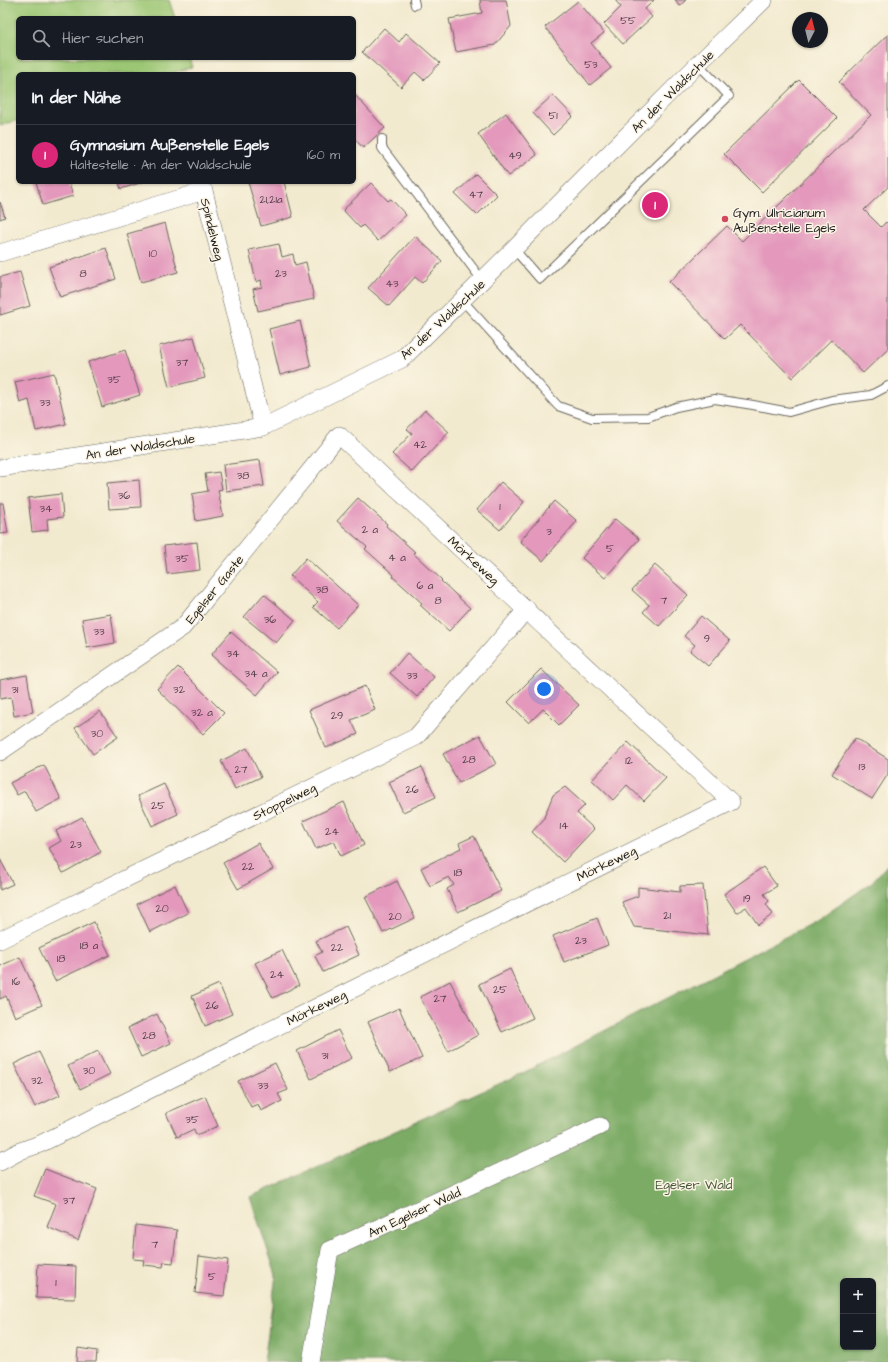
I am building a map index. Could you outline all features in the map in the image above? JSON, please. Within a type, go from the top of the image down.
[{"type":"street","name":"An der Waldschule","points":[[0,468],[263,427],[402,358],[514,250],[698,64],[764,0]]},
{"type":"street","name":"Spindelweg","points":[[0,253],[204,191],[263,427]]},
{"type":"street","name":"Mörkeweg","points":[[0,1162],[20,1151],[40,1144],[731,802],[527,609],[339,435]]},
{"type":"street","name":"Egelser Gaste","points":[[0,752],[183,627],[339,435]]},
{"type":"street","name":"Stoppelweg","points":[[0,940],[416,737],[527,609]]},
{"type":"street","name":"Am Egelser Wald","points":[[311,1362],[330,1250],[600,1126]]},
{"type":"lane","points":[[514,250],[540,279],[729,96],[698,64]]},
{"type":"lane","points":[[382,139],[382,148],[482,280]]},
{"type":"lane","points":[[462,300],[558,406],[592,418],[648,417],[676,407],[715,399],[789,412],[832,400],[871,394],[888,386]]},
{"type":"green space","points":[[0,0],[169,0],[174,16],[16,16],[16,60],[190,60],[192,67],[176,72],[16,72],[16,121],[0,126]]},
{"type":"green space","name":"Egelser Wald","points":[[888,864],[888,1362],[264,1362],[276,1275],[250,1197],[523,1073],[818,920],[871,883]]},
{"type":"building","points":[[480,0],[506,0],[511,26],[495,45],[456,52],[449,19],[482,13]]},
{"type":"building","points":[[615,0],[654,0],[645,9],[652,17],[623,44],[604,24],[621,7]]},
{"type":"building","points":[[675,0],[686,0],[679,6]]},
{"type":"building","points":[[578,1],[604,33],[591,43],[611,68],[590,85],[545,27]]},
{"type":"building","points":[[384,28],[399,42],[406,33],[440,63],[424,80],[415,72],[401,87],[362,52]]},
{"type":"building","points":[[888,34],[888,187],[864,210],[881,227],[886,222],[888,224],[888,349],[863,373],[831,340],[792,378],[740,325],[725,339],[669,282],[727,226],[742,241],[871,115],[839,82]]},
{"type":"building","points":[[799,80],[837,118],[762,192],[724,154]]},
{"type":"building","points":[[553,95],[573,116],[553,135],[533,113]]},
{"type":"building","points":[[356,96],[385,128],[363,148],[356,140]]},
{"type":"building","points":[[506,113],[537,155],[508,176],[478,134]]},
{"type":"building","points":[[476,174],[497,195],[477,215],[455,194]]},
{"type":"building","points":[[371,183],[388,201],[391,199],[406,215],[378,241],[363,225],[360,228],[343,210]]},
{"type":"building","points":[[37,184],[70,184],[73,196],[43,205]]},
{"type":"building","points":[[120,184],[137,184],[121,189]]},
{"type":"building","points":[[249,184],[285,184],[293,217],[261,226]]},
{"type":"building","points":[[0,202],[5,217],[0,219]]},
{"type":"building","points":[[165,223],[178,272],[141,282],[127,234]]},
{"type":"building","points":[[415,236],[442,261],[422,283],[415,277],[389,306],[368,288]]},
{"type":"building","points":[[279,244],[282,257],[293,254],[295,265],[306,262],[314,299],[258,311],[253,289],[262,287],[261,280],[256,282],[249,250]]},
{"type":"building","points":[[106,248],[116,279],[60,297],[49,267]]},
{"type":"building","points":[[20,272],[30,306],[0,315],[0,277]]},
{"type":"building","points":[[300,321],[311,367],[280,375],[269,329]]},
{"type":"building","points":[[194,337],[205,378],[169,387],[159,346]]},
{"type":"building","points":[[125,350],[140,395],[102,407],[88,362]]},
{"type":"building","points":[[54,373],[66,424],[36,431],[29,400],[20,403],[15,382]]},
{"type":"building","points":[[425,410],[449,432],[412,472],[392,454],[412,433],[407,429]]},
{"type":"building","points":[[260,460],[264,486],[226,491],[223,465]]},
{"type":"building","points":[[219,472],[222,489],[218,490],[223,516],[196,521],[192,494],[208,491],[205,474]]},
{"type":"building","points":[[139,480],[141,507],[109,509],[107,483]]},
{"type":"building","points":[[501,482],[524,502],[500,530],[477,510]]},
{"type":"building","points":[[61,494],[63,517],[47,519],[48,530],[32,532],[28,498]]},
{"type":"building","points":[[358,498],[387,524],[386,526],[415,552],[413,553],[470,608],[449,631],[420,605],[422,603],[393,577],[394,575],[365,549],[367,547],[337,521]]},
{"type":"building","points":[[554,501],[577,521],[543,561],[520,541]]},
{"type":"building","points":[[0,503],[3,503],[8,533],[0,534]]},
{"type":"building","points":[[615,519],[639,539],[605,578],[582,558]]},
{"type":"building","points":[[197,542],[200,570],[167,574],[164,546]]},
{"type":"building","points":[[306,558],[358,605],[337,628],[313,607],[318,602],[290,576]]},
{"type":"building","points":[[655,565],[688,595],[659,626],[643,612],[649,605],[632,590]]},
{"type":"building","points":[[264,594],[295,620],[276,643],[244,617]]},
{"type":"building","points":[[111,614],[115,643],[87,648],[82,619]]},
{"type":"building","points":[[701,616],[730,641],[708,666],[690,651],[695,645],[684,636]]},
{"type":"building","points":[[231,632],[277,672],[257,695],[211,655]]},
{"type":"building","points":[[407,653],[434,677],[417,697],[390,673]]},
{"type":"building","points":[[178,667],[224,713],[203,734],[157,689]]},
{"type":"building","points":[[541,669],[579,705],[559,725],[543,709],[529,723],[508,702]]},
{"type":"building","points":[[27,675],[33,712],[14,716],[11,697],[0,699],[0,680]]},
{"type":"building","points":[[365,686],[375,710],[351,720],[358,734],[326,748],[309,710]]},
{"type":"building","points":[[100,711],[118,737],[93,754],[75,728]]},
{"type":"building","points":[[480,735],[496,764],[459,783],[443,754]]},
{"type":"building","points":[[855,738],[888,759],[888,774],[872,799],[832,774]]},
{"type":"building","points":[[628,742],[666,778],[644,801],[627,785],[613,800],[592,780]]},
{"type":"building","points":[[247,748],[261,777],[235,789],[221,761]]},
{"type":"building","points":[[44,765],[61,799],[36,812],[25,791],[17,795],[10,783]]},
{"type":"building","points":[[422,767],[436,797],[403,812],[389,782]]},
{"type":"building","points":[[164,784],[178,814],[152,826],[138,796]]},
{"type":"building","points":[[565,787],[585,805],[577,813],[594,829],[563,862],[532,832],[543,820],[553,795]]},
{"type":"building","points":[[344,802],[364,845],[341,856],[334,841],[316,849],[303,821]]},
{"type":"building","points":[[82,817],[101,852],[63,873],[49,848],[61,841],[56,831]]},
{"type":"building","points":[[474,836],[501,891],[458,912],[447,889],[454,885],[449,877],[430,886],[421,868],[461,848],[459,843]]},
{"type":"building","points":[[258,843],[273,869],[238,889],[223,863]]},
{"type":"building","points":[[0,859],[13,884],[0,890]]},
{"type":"building","points":[[763,867],[777,886],[764,894],[769,901],[766,904],[773,914],[758,925],[746,907],[737,913],[724,894]]},
{"type":"building","points":[[397,881],[415,918],[383,933],[365,897]]},
{"type":"building","points":[[175,885],[188,913],[150,932],[137,904]]},
{"type":"building","points":[[703,885],[708,935],[634,927],[622,902],[638,896],[638,887],[680,892],[680,886]]},
{"type":"building","points":[[597,918],[608,945],[564,962],[553,936]]},
{"type":"building","points":[[94,922],[110,955],[55,981],[39,948]]},
{"type":"building","points":[[346,927],[359,955],[323,972],[315,956],[322,952],[316,941]]},
{"type":"building","points":[[282,950],[299,985],[273,998],[255,963]]},
{"type":"building","points":[[20,957],[42,1005],[15,1017],[6,996],[0,999],[0,966]]},
{"type":"building","points":[[510,969],[533,1018],[502,1032],[479,984]]},
{"type":"building","points":[[450,981],[478,1035],[448,1051],[420,997]]},
{"type":"building","points":[[219,984],[232,1014],[205,1026],[192,996]]},
{"type":"building","points":[[399,1008],[422,1058],[390,1072],[368,1022]]},
{"type":"building","points":[[157,1014],[171,1043],[141,1057],[128,1028]]},
{"type":"building","points":[[338,1030],[352,1058],[311,1079],[297,1051]]},
{"type":"building","points":[[98,1051],[110,1074],[80,1089],[68,1066]]},
{"type":"building","points":[[39,1052],[60,1095],[35,1107],[14,1064]]},
{"type":"building","points":[[275,1063],[288,1090],[278,1094],[282,1101],[261,1111],[258,1104],[251,1107],[238,1081]]},
{"type":"building","points":[[205,1096],[218,1126],[196,1135],[194,1129],[177,1137],[166,1113]]},
{"type":"building","points":[[45,1169],[97,1189],[78,1240],[47,1227],[56,1204],[34,1196]]},
{"type":"building","points":[[136,1225],[177,1230],[173,1263],[164,1262],[163,1267],[143,1265],[144,1260],[133,1259]]},
{"type":"building","points":[[199,1256],[228,1260],[224,1296],[195,1293]]},
{"type":"building","points":[[38,1264],[76,1266],[75,1299],[36,1298]]},
{"type":"building","points":[[78,1348],[97,1351],[96,1362],[77,1362]]},
{"type":"place","name":"Gymnasium Außenstelle Egels","points":[[655,205]]},
{"type":"place","name":"Gym. Ulricianum Außenstelle Egels","points":[[725,219]]}]
